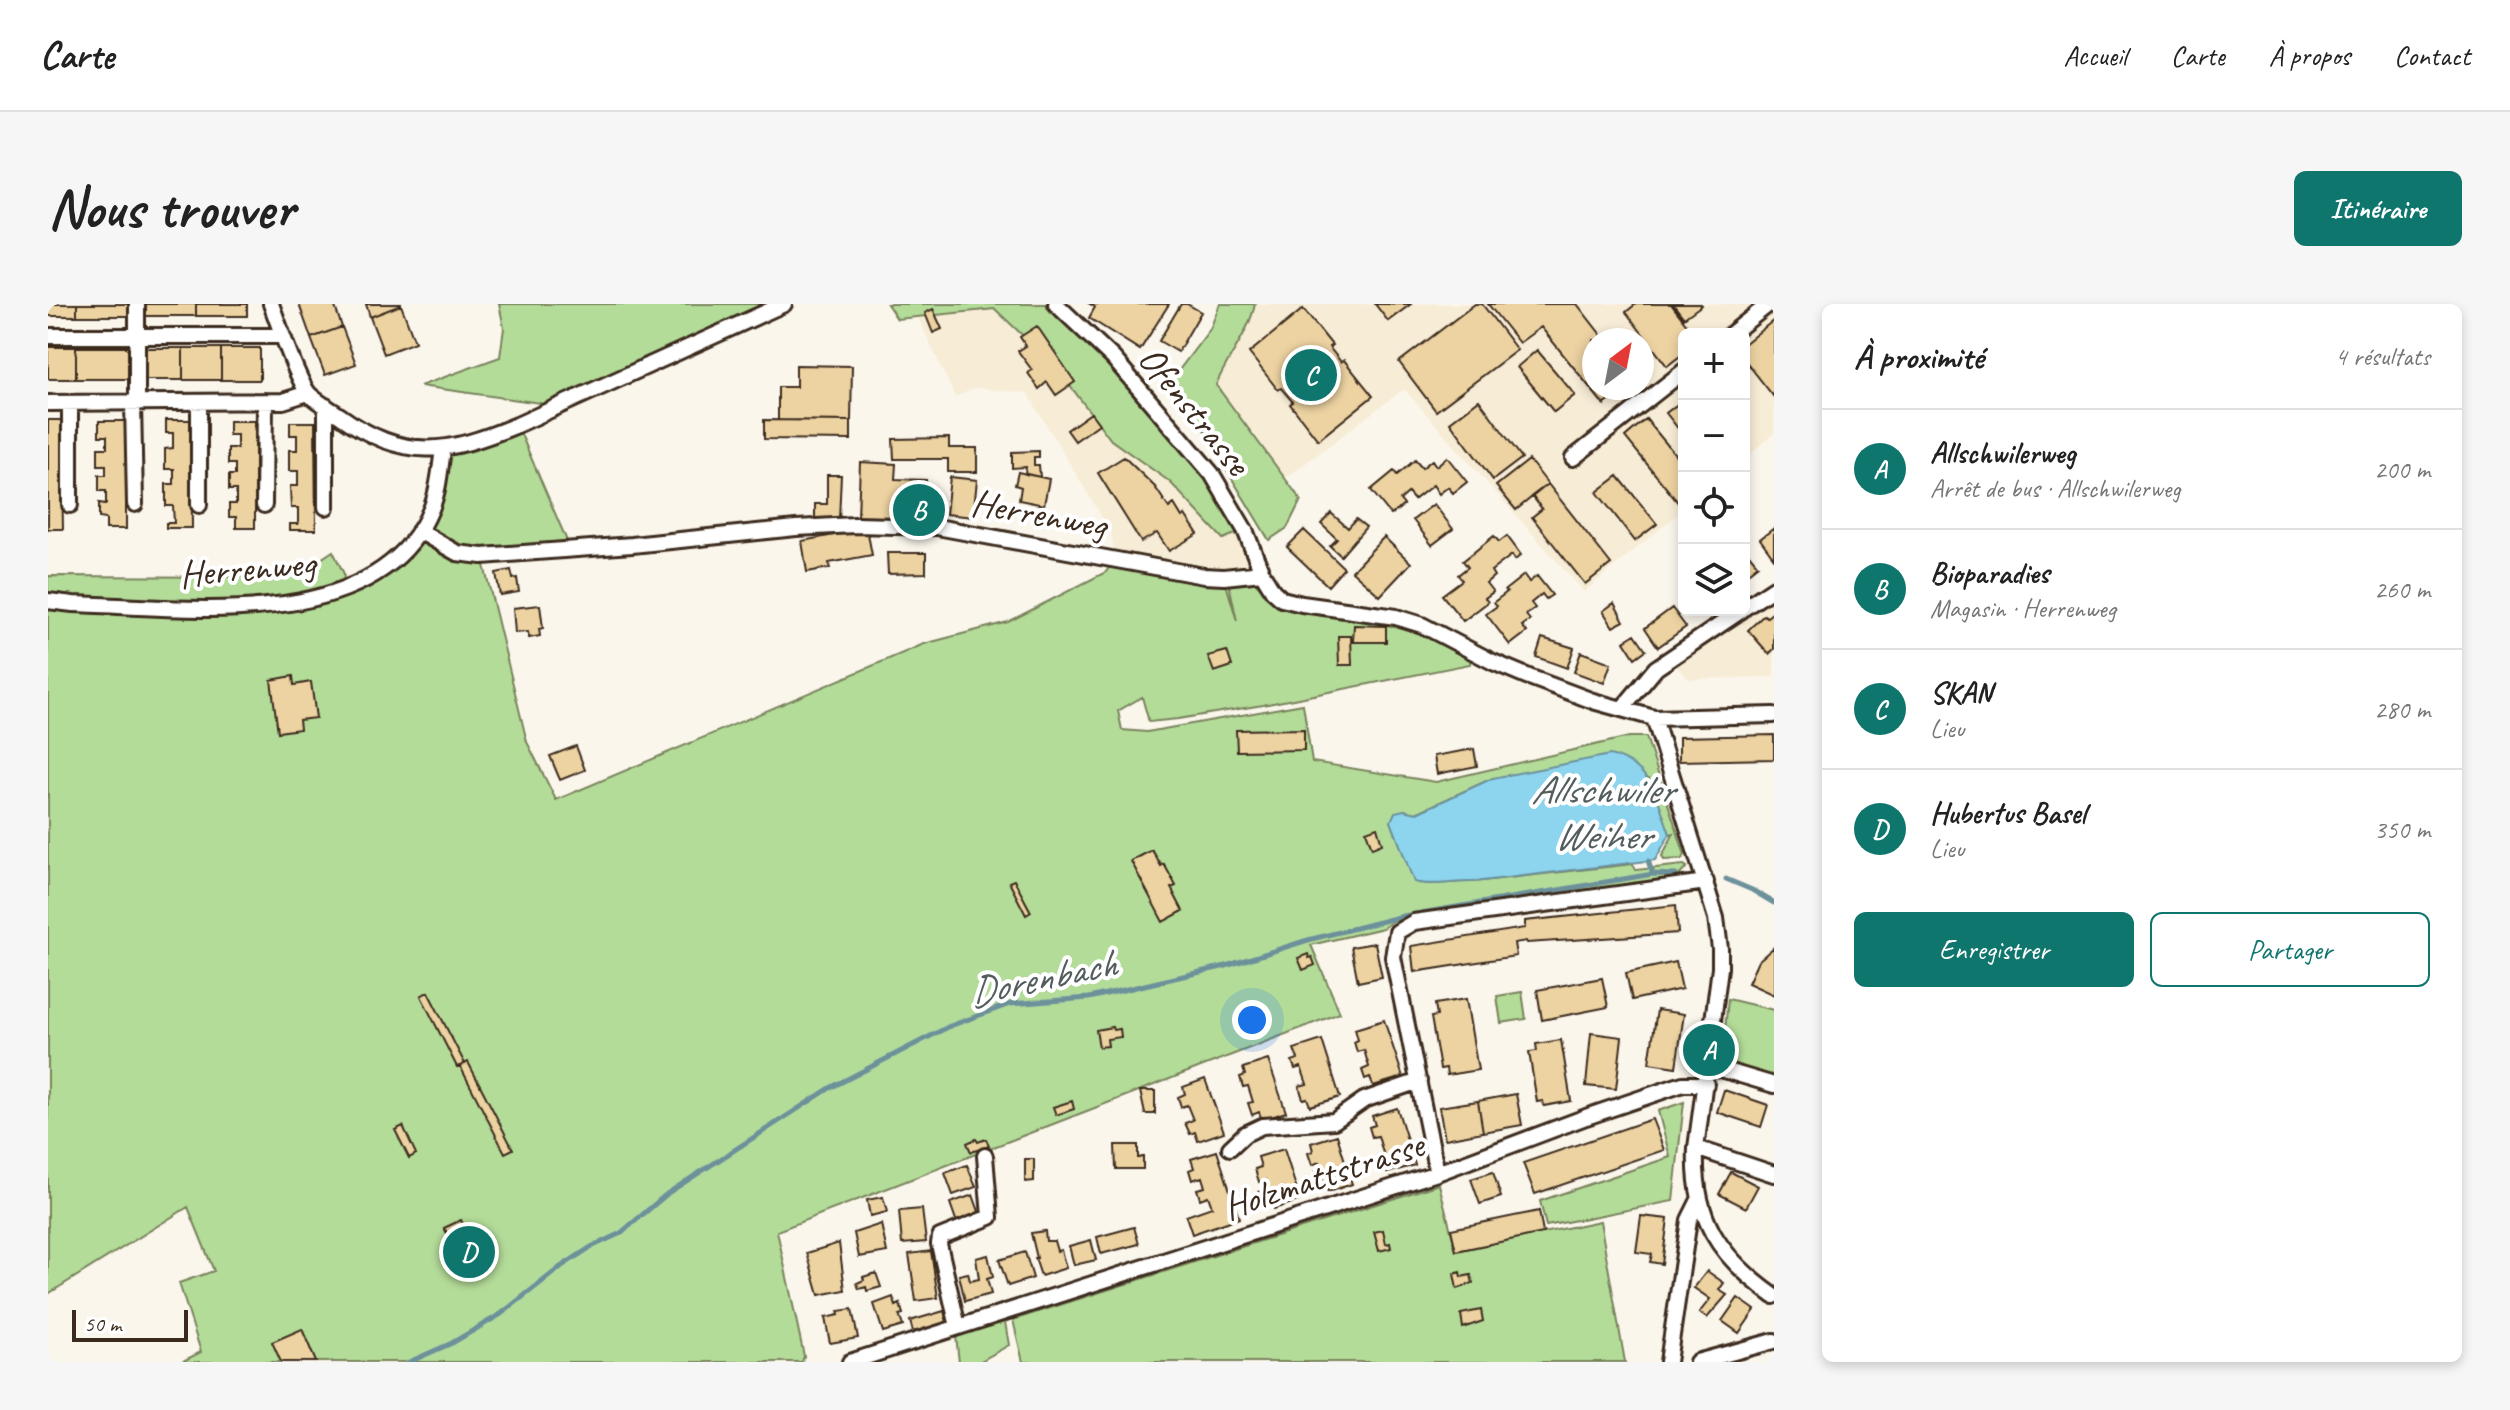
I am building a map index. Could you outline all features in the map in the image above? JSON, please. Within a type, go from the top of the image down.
[{"type":"street","points":[[135,504],[137,304]]},
{"type":"street","points":[[271,304],[308,393],[365,433],[410,448],[443,449],[476,442],[504,431],[784,304]]},
{"type":"street","name":"Ofenstrasse","points":[[1056,304],[1113,358],[1212,474],[1245,530],[1262,573]]},
{"type":"street","points":[[1739,328],[1769,304]]},
{"type":"street","points":[[48,336],[283,336]]},
{"type":"street","points":[[1573,458],[1678,376]]},
{"type":"street","points":[[48,403],[283,401],[308,393]]},
{"type":"street","points":[[264,505],[265,401]]},
{"type":"street","points":[[199,402],[199,505]]},
{"type":"street","points":[[70,403],[70,505]]},
{"type":"street","points":[[326,406],[326,507]]},
{"type":"street","points":[[419,531],[431,510],[443,449]]},
{"type":"street","name":"Herrenweg","points":[[48,601],[227,608],[284,605],[342,591],[373,577],[398,558],[419,531],[457,553],[482,556],[796,528],[855,525],[937,527],[1204,576],[1262,573]]},
{"type":"street","points":[[1262,573],[1282,599],[1396,617],[1422,625],[1493,662],[1654,718],[1774,715]]},
{"type":"street","points":[[1750,604],[1774,588]]},
{"type":"street","points":[[1622,709],[1656,668],[1733,616]]},
{"type":"street","points":[[1654,718],[1706,882],[1716,918],[1720,949],[1696,1148],[1695,1174],[1699,1200],[1715,1240],[1728,1258],[1774,1296]]},
{"type":"street","points":[[1437,1173],[1393,957],[1397,932],[1414,922],[1706,882]]},
{"type":"street","points":[[1707,1065],[1774,1085]]},
{"type":"street","points":[[1230,1148],[1245,1134],[1262,1126],[1334,1121],[1364,1100],[1419,1081]]},
{"type":"street","name":"Holzmattstrasse","points":[[850,1362],[1437,1173],[1683,1084],[1706,1084]]},
{"type":"street","points":[[1696,1148],[1774,1174]]},
{"type":"street","points":[[958,1327],[940,1237],[990,1217],[985,1156]]},
{"type":"street","points":[[1668,1362],[1689,1220],[1699,1200]]},
{"type":"street","points":[[1697,1362],[1774,1341]]},
{"type":"shaded area","points":[[1255,304],[1774,304],[1774,434],[1750,454],[1750,328],[1678,328],[1678,514],[1584,592],[1404,389],[1286,478],[1215,385],[1252,318]]},
{"type":"shaded area","points":[[995,309],[1056,367],[1111,440],[1170,482],[1222,539],[1245,530],[1262,573],[1224,577],[1115,558],[1111,532],[1027,393],[976,388],[955,397],[917,316]]},
{"type":"shaded area","points":[[1769,599],[1774,608],[1774,677],[1689,679],[1674,664],[1744,616],[1750,616],[1750,612]]},
{"type":"green space","points":[[499,304],[784,304],[544,412],[540,403],[420,386],[500,357],[504,328]]},
{"type":"green space","points":[[887,304],[1056,304],[1212,474],[1245,530],[1223,539],[1170,482],[1111,440],[1056,367],[995,309],[897,319]]},
{"type":"green space","points":[[1220,304],[1255,304],[1248,325],[1216,385],[1301,500],[1287,528],[1269,540],[1222,462],[1218,446],[1167,386],[1210,329]]},
{"type":"green space","points":[[517,425],[570,548],[482,557],[527,742],[556,800],[924,644],[1008,622],[1106,572],[1115,558],[1224,577],[1237,621],[1228,579],[1255,582],[1271,599],[1298,611],[1390,622],[1419,631],[1471,658],[1470,664],[1178,719],[1149,722],[1142,697],[1118,711],[1122,730],[1147,732],[1303,704],[1312,762],[1436,782],[1629,737],[1646,737],[1685,855],[1682,859],[1664,860],[1662,856],[1674,833],[1670,834],[1649,779],[1493,778],[1416,813],[1404,810],[1391,821],[1414,881],[1421,883],[1474,882],[1633,864],[1636,870],[1687,867],[1677,882],[1564,894],[1393,921],[1383,928],[1311,945],[1340,1013],[777,1231],[804,1356],[802,1362],[181,1362],[201,1352],[179,1283],[214,1271],[188,1207],[48,1294],[48,576],[257,577],[304,570],[333,551],[344,574],[342,590],[419,531],[443,449]],"holes":[[[1152,850],[1175,886],[1171,888],[1183,911],[1163,921],[1131,861]]]},
{"type":"green space","points":[[1522,992],[1526,1019],[1501,1023],[1497,996]]},
{"type":"green space","points":[[1728,999],[1774,1010],[1774,1078],[1722,1060]]},
{"type":"green space","points":[[1684,1102],[1673,1201],[1546,1226],[1540,1201],[1670,1157],[1658,1111]]},
{"type":"green space","points":[[1439,1184],[1456,1251],[1600,1221],[1625,1362],[1023,1362],[1013,1320]]},
{"type":"green space","points":[[1005,1322],[1009,1345],[979,1362],[959,1362],[956,1336]]},
{"type":"water","name":"Allschwiler Weiher","points":[[1610,755],[1635,766],[1656,796],[1670,834],[1655,860],[1474,882],[1414,882],[1391,821],[1395,812],[1404,810],[1417,813],[1493,778]]},
{"type":"building","points":[[48,304],[77,304],[77,316],[48,316]]},
{"type":"building","points":[[77,304],[131,304],[131,316],[77,316]]},
{"type":"building","points":[[144,304],[196,304],[196,316],[144,316]]},
{"type":"building","points":[[196,304],[247,304],[247,316],[196,316]]},
{"type":"building","points":[[299,304],[334,304],[342,327],[311,338]]},
{"type":"building","points":[[366,304],[401,304],[401,305],[370,317]]},
{"type":"building","points":[[1090,304],[1169,304],[1140,350],[1089,318],[1095,307]]},
{"type":"building","points":[[1181,304],[1201,312],[1178,352],[1159,341]]},
{"type":"building","points":[[1375,304],[1411,304],[1388,321]]},
{"type":"building","points":[[1475,304],[1482,304],[1517,350],[1436,411],[1399,362]]},
{"type":"building","points":[[1488,304],[1577,304],[1596,328],[1582,328],[1582,378],[1541,327],[1519,343]]},
{"type":"building","points":[[1636,304],[1671,304],[1689,328],[1678,328],[1678,358],[1667,366],[1654,349],[1654,328],[1638,328],[1626,312]]},
{"type":"building","points":[[1673,304],[1701,304],[1702,305],[1684,318]]},
{"type":"building","points":[[401,305],[415,342],[384,354],[370,317]]},
{"type":"building","points":[[933,309],[942,329],[933,333],[925,313]]},
{"type":"building","points":[[1303,309],[1332,345],[1329,347],[1341,362],[1344,360],[1373,396],[1318,440],[1290,404],[1293,402],[1281,388],[1278,390],[1249,353]]},
{"type":"building","points":[[1774,320],[1774,397],[1750,367],[1750,339]]},
{"type":"building","points":[[1037,326],[1075,382],[1056,395],[1047,382],[1039,389],[1028,373],[1032,370],[1018,351],[1026,346],[1020,337]]},
{"type":"building","points":[[342,327],[356,364],[325,375],[311,338]]},
{"type":"building","points":[[48,347],[76,347],[76,379],[48,379]]},
{"type":"building","points":[[76,347],[131,347],[131,379],[76,379]]},
{"type":"building","points":[[144,348],[183,348],[183,380],[144,380]]},
{"type":"building","points":[[183,348],[221,348],[221,380],[183,380]]},
{"type":"building","points":[[221,348],[260,348],[260,380],[221,380]]},
{"type":"building","points":[[1537,350],[1575,395],[1554,412],[1517,367]]},
{"type":"building","points":[[796,365],[852,366],[851,421],[778,420],[778,387],[796,387]]},
{"type":"building","points":[[1479,400],[1522,458],[1493,480],[1450,422]]},
{"type":"building","points":[[1678,404],[1678,428],[1666,413]]},
{"type":"building","points":[[1091,413],[1099,424],[1075,441],[1067,430]]},
{"type":"building","points":[[1646,419],[1678,458],[1678,503],[1625,437]]},
{"type":"building","points":[[48,420],[61,420],[63,529],[48,529]]},
{"type":"building","points":[[166,420],[191,420],[192,528],[166,528],[166,523],[174,523],[173,506],[166,506],[166,484],[174,484],[174,469],[165,469],[165,449],[173,448],[173,433],[166,433]]},
{"type":"building","points":[[764,420],[851,421],[851,440],[764,439]]},
{"type":"building","points":[[99,421],[126,421],[126,529],[106,529],[106,519],[99,518],[99,503],[106,504],[106,491],[99,491],[99,475],[106,475],[106,465],[98,465],[98,448],[107,448],[107,436],[99,436]]},
{"type":"building","points":[[229,421],[255,421],[255,528],[236,528],[236,517],[229,517],[229,504],[236,504],[236,490],[229,490],[229,475],[235,475],[235,464],[228,464],[228,448],[237,448],[237,435],[229,435]]},
{"type":"building","points":[[290,422],[315,422],[316,530],[290,530],[290,524],[298,524],[298,508],[291,508],[290,486],[298,486],[298,471],[289,471],[289,450],[297,450],[297,435],[290,435]]},
{"type":"building","points":[[949,438],[949,448],[977,448],[977,472],[948,472],[948,459],[894,459],[893,439]]},
{"type":"building","points":[[1039,451],[1039,457],[1034,457],[1034,465],[1039,465],[1040,477],[1025,474],[1026,467],[1012,468],[1012,452]]},
{"type":"building","points":[[1124,457],[1155,487],[1169,508],[1174,504],[1182,517],[1185,515],[1198,534],[1169,551],[1157,533],[1141,542],[1098,473]]},
{"type":"building","points":[[1447,457],[1467,482],[1453,493],[1448,487],[1439,494],[1433,485],[1414,500],[1408,493],[1400,500],[1404,505],[1391,515],[1371,490],[1394,471],[1397,475],[1415,460],[1422,468],[1432,460],[1436,466]]},
{"type":"building","points":[[1529,460],[1548,484],[1516,510],[1496,486]]},
{"type":"building","points":[[860,462],[896,464],[895,479],[926,480],[924,520],[858,518]]},
{"type":"building","points":[[1018,472],[1049,479],[1044,505],[1019,500],[1021,487],[1015,485]]},
{"type":"building","points":[[827,475],[841,475],[839,519],[815,520],[815,504],[827,504]]},
{"type":"building","points":[[1618,476],[1657,524],[1635,541],[1597,492]]},
{"type":"building","points":[[950,477],[977,480],[973,517],[946,514]]},
{"type":"building","points":[[1548,484],[1611,564],[1585,584],[1532,517],[1542,509],[1532,496]]},
{"type":"building","points":[[1434,504],[1453,529],[1432,545],[1413,520]]},
{"type":"building","points":[[1331,513],[1348,528],[1356,519],[1366,527],[1341,556],[1330,546],[1337,539],[1321,524]]},
{"type":"building","points":[[1774,528],[1774,558],[1760,539]]},
{"type":"building","points":[[867,529],[872,555],[829,563],[830,568],[807,572],[802,541]]},
{"type":"building","points":[[1304,530],[1344,568],[1328,586],[1287,547]]},
{"type":"building","points":[[1494,536],[1499,542],[1507,536],[1521,555],[1515,560],[1512,555],[1491,571],[1494,576],[1486,583],[1493,592],[1485,598],[1488,602],[1463,621],[1442,595],[1462,580],[1458,575],[1468,567],[1463,561]]},
{"type":"building","points":[[1384,537],[1411,563],[1380,596],[1352,571]]},
{"type":"building","points":[[887,553],[926,553],[926,573],[888,574]]},
{"type":"building","points":[[1750,555],[1758,565],[1750,571]]},
{"type":"building","points":[[511,570],[513,579],[517,578],[519,592],[500,595],[496,573]]},
{"type":"building","points":[[1524,575],[1529,582],[1537,576],[1552,595],[1546,599],[1542,594],[1531,603],[1535,608],[1526,615],[1530,620],[1522,626],[1527,632],[1510,645],[1486,614],[1497,606],[1494,602],[1507,592],[1505,590]]},
{"type":"building","points":[[1614,603],[1624,621],[1613,627],[1603,611]]},
{"type":"building","points":[[540,605],[543,628],[539,629],[540,636],[529,638],[528,632],[515,633],[513,608]]},
{"type":"building","points":[[1672,608],[1686,627],[1658,647],[1645,628]]},
{"type":"building","points":[[1772,613],[1774,649],[1769,654],[1748,630],[1764,615],[1767,617]]},
{"type":"building","points":[[1354,625],[1386,626],[1386,642],[1353,642]]},
{"type":"building","points":[[1635,634],[1646,650],[1635,658],[1624,641]]},
{"type":"building","points":[[1338,636],[1351,636],[1352,665],[1339,665]]},
{"type":"building","points":[[1542,638],[1574,648],[1567,668],[1536,657]]},
{"type":"building","points":[[1227,651],[1232,666],[1214,672],[1208,656]]},
{"type":"building","points":[[1581,652],[1611,663],[1604,683],[1574,672]]},
{"type":"building","points":[[293,676],[294,685],[311,682],[316,718],[299,720],[300,729],[278,732],[271,680]]},
{"type":"building","points":[[1304,729],[1304,750],[1237,751],[1236,730]]},
{"type":"building","points":[[1774,735],[1774,759],[1679,761],[1679,737]]},
{"type":"building","points":[[576,746],[585,770],[560,780],[550,756]]},
{"type":"building","points":[[1474,749],[1477,766],[1437,774],[1434,756]]},
{"type":"building","points":[[1377,827],[1382,844],[1372,848],[1366,831]]},
{"type":"building","points":[[1152,850],[1176,886],[1171,888],[1183,911],[1163,922],[1131,861]]},
{"type":"building","points":[[1014,880],[1031,912],[1026,915],[1009,882]]},
{"type":"building","points":[[1676,905],[1678,933],[1526,941],[1514,943],[1516,956],[1414,972],[1411,946],[1525,928],[1525,921]]},
{"type":"building","points":[[1375,943],[1382,977],[1358,982],[1351,947]]},
{"type":"building","points":[[1774,947],[1774,995],[1748,983],[1758,961]]},
{"type":"building","points":[[1308,954],[1315,965],[1303,970],[1298,958]]},
{"type":"building","points":[[1676,962],[1682,989],[1632,1000],[1626,973]]},
{"type":"building","points":[[1602,978],[1608,1007],[1542,1020],[1537,990]]},
{"type":"building","points":[[428,992],[465,1064],[457,1067],[421,996]]},
{"type":"building","points":[[1466,999],[1478,1070],[1447,1075],[1446,1068],[1440,1069],[1431,1017],[1437,1016],[1435,1004]]},
{"type":"building","points":[[1657,1010],[1684,1014],[1676,1067],[1649,1063]]},
{"type":"building","points":[[1384,1020],[1403,1077],[1373,1086],[1370,1077],[1365,1079],[1362,1070],[1369,1067],[1364,1050],[1357,1052],[1355,1029]]},
{"type":"building","points":[[1112,1027],[1113,1030],[1120,1029],[1121,1037],[1107,1039],[1108,1046],[1099,1047],[1096,1030]]},
{"type":"building","points":[[1591,1033],[1622,1037],[1616,1089],[1586,1086]]},
{"type":"building","points":[[1322,1040],[1340,1097],[1310,1106],[1307,1098],[1303,1099],[1299,1086],[1307,1084],[1301,1067],[1295,1069],[1292,1061],[1298,1059],[1294,1049]]},
{"type":"building","points":[[1561,1040],[1571,1101],[1544,1106],[1543,1101],[1537,1102],[1529,1052],[1537,1051],[1536,1044]]},
{"type":"building","points":[[1268,1060],[1286,1112],[1262,1120],[1259,1112],[1252,1115],[1248,1103],[1253,1102],[1248,1086],[1243,1087],[1240,1077],[1245,1075],[1243,1068]]},
{"type":"building","points":[[468,1062],[513,1149],[505,1153],[460,1066]]},
{"type":"building","points":[[1205,1079],[1224,1132],[1198,1141],[1195,1132],[1190,1134],[1185,1123],[1193,1120],[1187,1105],[1181,1107],[1178,1097],[1185,1094],[1183,1087]]},
{"type":"building","points":[[1724,1090],[1768,1105],[1761,1127],[1717,1112]]},
{"type":"building","points":[[1140,1091],[1155,1091],[1155,1114],[1145,1114]]},
{"type":"building","points":[[1516,1094],[1522,1125],[1483,1132],[1478,1101]]},
{"type":"building","points":[[1072,1101],[1074,1109],[1056,1115],[1053,1107]]},
{"type":"building","points":[[1478,1101],[1483,1132],[1445,1139],[1439,1107]]},
{"type":"building","points":[[1397,1108],[1415,1165],[1387,1173],[1378,1155],[1383,1153],[1378,1136],[1372,1137],[1369,1127],[1375,1125],[1372,1116]]},
{"type":"building","points":[[1652,1119],[1664,1150],[1535,1194],[1523,1163]]},
{"type":"building","points":[[403,1126],[416,1154],[409,1158],[395,1130]]},
{"type":"building","points":[[1337,1135],[1352,1184],[1328,1192],[1324,1181],[1319,1183],[1315,1172],[1322,1170],[1319,1162],[1312,1165],[1308,1153],[1313,1151],[1311,1143]]},
{"type":"building","points":[[976,1139],[978,1142],[986,1139],[989,1146],[971,1152],[967,1143]]},
{"type":"building","points":[[1115,1145],[1138,1145],[1138,1158],[1143,1157],[1143,1169],[1116,1169]]},
{"type":"building","points":[[1284,1149],[1300,1200],[1274,1209],[1272,1201],[1263,1203],[1259,1192],[1269,1189],[1266,1180],[1259,1182],[1255,1169],[1261,1167],[1258,1157]]},
{"type":"building","points":[[1217,1151],[1239,1218],[1192,1234],[1186,1216],[1212,1207],[1208,1196],[1200,1199],[1197,1189],[1205,1187],[1202,1177],[1192,1180],[1189,1170],[1194,1168],[1191,1159]]},
{"type":"building","points":[[1025,1159],[1034,1159],[1034,1181],[1025,1182]]},
{"type":"building","points":[[967,1165],[976,1187],[953,1195],[945,1173]]},
{"type":"building","points":[[1493,1172],[1501,1197],[1480,1204],[1471,1179]]},
{"type":"building","points":[[1731,1172],[1758,1186],[1746,1208],[1719,1194]]},
{"type":"building","points":[[973,1195],[981,1217],[958,1226],[950,1203]]},
{"type":"building","points":[[883,1197],[887,1212],[870,1216],[867,1200]]},
{"type":"building","points":[[922,1209],[926,1242],[902,1244],[899,1211]]},
{"type":"building","points":[[1539,1211],[1543,1233],[1456,1251],[1451,1229]]},
{"type":"building","points":[[1641,1216],[1668,1219],[1662,1264],[1650,1262],[1652,1254],[1636,1252]]},
{"type":"building","points":[[461,1220],[483,1265],[471,1271],[454,1236],[450,1238],[444,1228]]},
{"type":"building","points":[[881,1224],[887,1252],[859,1257],[854,1233]]},
{"type":"building","points":[[1134,1227],[1139,1244],[1101,1254],[1097,1237]]},
{"type":"building","points":[[1383,1230],[1386,1244],[1390,1243],[1391,1248],[1379,1251],[1374,1232]]},
{"type":"building","points":[[1045,1231],[1046,1241],[1054,1241],[1057,1251],[1061,1250],[1066,1268],[1041,1276],[1031,1233]]},
{"type":"building","points":[[1091,1240],[1096,1260],[1074,1265],[1069,1246]]},
{"type":"building","points":[[839,1243],[845,1290],[819,1295],[807,1253]]},
{"type":"building","points":[[931,1251],[938,1298],[916,1301],[909,1254]]},
{"type":"building","points":[[1025,1252],[1033,1278],[1008,1286],[999,1260]]},
{"type":"building","points":[[988,1255],[993,1277],[987,1279],[991,1294],[965,1301],[959,1275],[968,1273],[970,1281],[979,1279],[976,1258]]},
{"type":"building","points":[[1707,1271],[1724,1283],[1719,1290],[1727,1295],[1707,1318],[1699,1313],[1710,1299],[1694,1288]]},
{"type":"building","points":[[1460,1272],[1461,1277],[1471,1275],[1473,1283],[1457,1289],[1454,1274]]},
{"type":"building","points":[[876,1273],[881,1287],[867,1291],[866,1287],[859,1289],[857,1283],[864,1280],[863,1277]]},
{"type":"building","points":[[893,1297],[896,1306],[900,1304],[903,1314],[899,1315],[903,1326],[883,1332],[874,1304]]},
{"type":"building","points":[[1738,1298],[1755,1310],[1739,1333],[1722,1321]]},
{"type":"building","points":[[852,1309],[858,1338],[830,1343],[825,1318],[839,1315],[838,1311]]},
{"type":"building","points":[[1481,1310],[1483,1321],[1463,1328],[1461,1314]]},
{"type":"building","points":[[944,1311],[947,1322],[913,1332],[910,1321]]},
{"type":"building","points":[[302,1329],[316,1362],[281,1362],[272,1342]]},
{"type":"waterway","points":[[1648,861],[1653,874]]},
{"type":"waterway","name":"Dorenbach","points":[[409,1362],[452,1343],[501,1314],[562,1266],[591,1247],[621,1233],[668,1193],[830,1088],[950,1026],[1010,1004],[1089,998],[1226,966],[1308,940],[1403,916],[1653,874],[1676,875]]},
{"type":"waterway","name":"Dorenbach","points":[[1726,879],[1774,903]]},
{"type":"place","name":"SKAN","points":[[1311,375]]},
{"type":"place","name":"Bioparadies","points":[[919,510]]},
{"type":"place","name":"Allschwilerweg","points":[[1709,1050]]},
{"type":"place","name":"Hubertus Basel","points":[[469,1252]]}]
